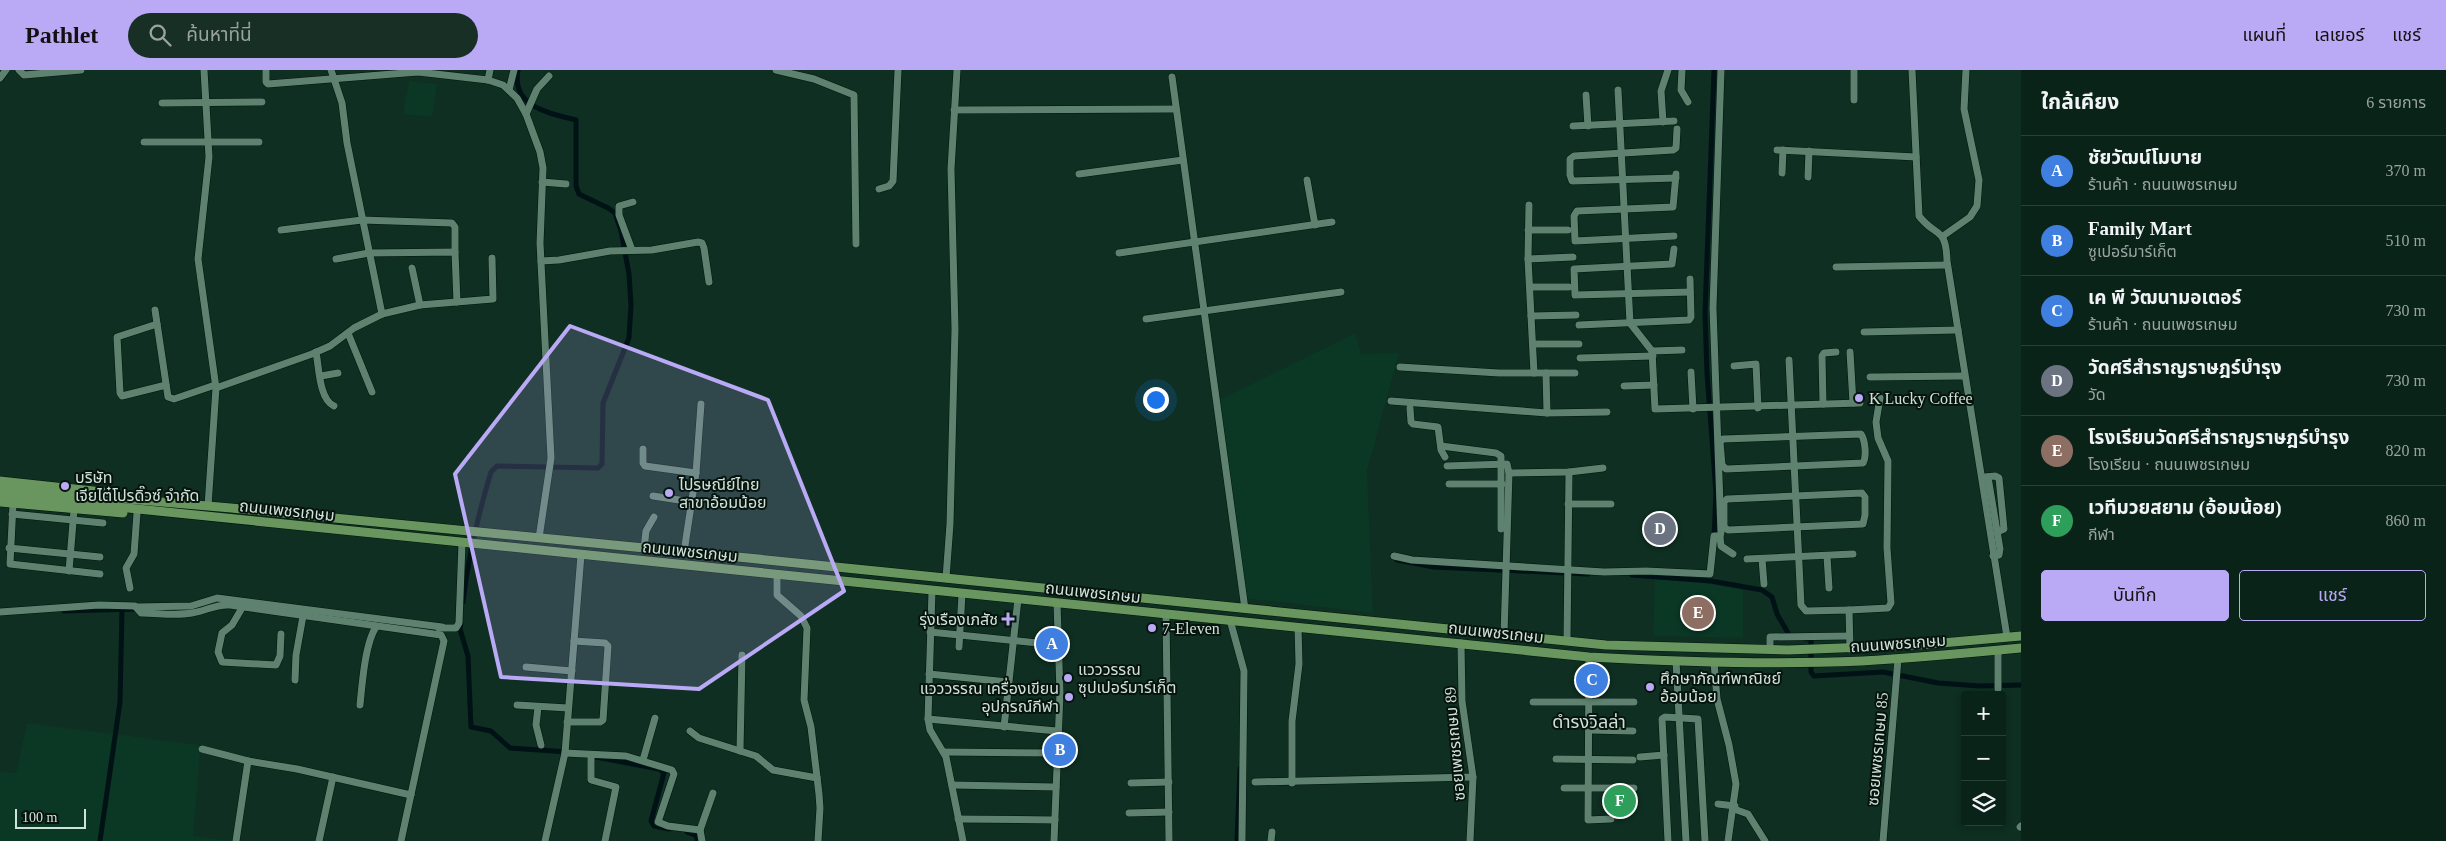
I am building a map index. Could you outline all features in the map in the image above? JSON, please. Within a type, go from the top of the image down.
[{"type":"main road","name":"ถนนเพชรเกษม","points":[[0,481],[95,491],[164,502]]},
{"type":"main road","name":"ถนนเพชรเกษม","points":[[0,488],[684,552],[1623,646],[1812,650],[1850,649],[2021,636]]},
{"type":"main road","name":"ถนนเพชรเกษม","points":[[0,495],[1589,657],[1676,662],[1898,663],[2021,648]]},
{"type":"main road","name":"ถนนเพชรเกษม","points":[[0,502],[74,510],[137,513],[163,512]]},
{"type":"main road","points":[[1623,646],[1624,659]]},
{"type":"main road","points":[[1676,648],[1676,662]]},
{"type":"main road","points":[[1698,649],[1699,662]]},
{"type":"street","points":[[0,78],[6,70]]},
{"type":"street","points":[[19,70],[24,76],[81,70]]},
{"type":"street","points":[[204,70],[209,163],[197,251],[216,386],[208,506]]},
{"type":"street","points":[[266,70],[266,82],[268,84],[418,72],[476,74],[510,90],[530,109],[540,152],[542,182],[541,261],[551,445],[539,538]]},
{"type":"street","points":[[331,70],[342,103],[347,143],[382,314]]},
{"type":"street","points":[[488,80],[490,70]]},
{"type":"street","points":[[510,90],[514,70]]},
{"type":"street","points":[[776,70],[814,79],[854,95],[856,244]]},
{"type":"street","points":[[814,70],[814,79]]},
{"type":"street","points":[[879,189],[889,186],[893,181],[898,70]]},
{"type":"street","points":[[946,578],[950,524],[954,395],[954,225],[950,169],[957,70]]},
{"type":"street","points":[[1663,122],[1661,91],[1668,70]]},
{"type":"street","points":[[1682,70],[1682,90],[1688,102]]},
{"type":"street","points":[[1394,556],[1412,560],[1567,572],[1663,572],[1708,576],[1717,536],[1713,409],[1713,308],[1721,70]]},
{"type":"street","points":[[1854,70],[1854,100]]},
{"type":"street","points":[[1912,70],[1918,216],[1942,236],[1946,245],[1964,376],[2007,637]]},
{"type":"street","points":[[1942,236],[1970,217],[1977,206],[1979,180],[1964,110],[1966,70]]},
{"type":"street","points":[[530,109],[538,89],[549,76]]},
{"type":"street","points":[[1172,77],[1245,608]]},
{"type":"street","points":[[1618,90],[1630,323],[1652,354],[1656,410],[1758,408],[1857,403],[1850,352]]},
{"type":"street","points":[[1586,95],[1588,126]]},
{"type":"street","points":[[162,103],[262,102]]},
{"type":"street","points":[[954,110],[1176,109]]},
{"type":"street","points":[[1573,126],[1674,121]]},
{"type":"street","points":[[1674,236],[1575,240],[1574,216],[1577,211],[1673,207],[1676,176],[1622,181],[1576,182],[1570,179],[1570,175],[1572,157],[1673,150],[1676,148],[1677,129]]},
{"type":"street","points":[[144,142],[260,142]]},
{"type":"street","points":[[1782,173],[1780,150],[1916,157]]},
{"type":"street","points":[[1808,177],[1809,151]]},
{"type":"street","points":[[1078,174],[1183,160]]},
{"type":"street","points":[[1308,180],[1315,225]]},
{"type":"street","points":[[542,182],[566,184]]},
{"type":"street","points":[[627,250],[619,212],[622,204],[633,202]]},
{"type":"street","points":[[1528,205],[1528,259],[1534,373]]},
{"type":"street","points":[[281,230],[362,220],[452,223],[455,227],[457,302]]},
{"type":"street","points":[[1119,253],[1332,222]]},
{"type":"street","points":[[1528,230],[1568,230]]},
{"type":"street","points":[[541,261],[627,250],[652,250],[695,242],[702,243],[710,282]]},
{"type":"street","points":[[1674,249],[1672,264],[1574,269],[1576,297],[1690,292]]},
{"type":"street","points":[[336,258],[369,253],[455,252]]},
{"type":"street","points":[[1528,259],[1573,257]]},
{"type":"street","points":[[155,310],[166,385],[170,399],[216,386],[316,352],[330,346],[348,333],[382,314],[420,305],[494,298],[492,258]]},
{"type":"street","points":[[1836,267],[1948,265]]},
{"type":"street","points":[[412,268],[420,305]]},
{"type":"street","points":[[1579,326],[1689,320],[1691,317],[1690,279]]},
{"type":"street","points":[[1530,287],[1569,286]]},
{"type":"street","points":[[1146,319],[1341,292]]},
{"type":"street","points":[[1531,316],[1576,315]]},
{"type":"street","points":[[157,324],[117,337],[120,393],[122,396],[166,385]]},
{"type":"street","points":[[1864,332],[1958,330]]},
{"type":"street","points":[[348,333],[372,392]]},
{"type":"street","points":[[1533,344],[1579,344]]},
{"type":"street","points":[[1580,358],[1652,354],[1682,350]]},
{"type":"street","points":[[316,352],[327,401],[334,406]]},
{"type":"street","points":[[1823,404],[1822,356],[1824,352],[1836,352]]},
{"type":"street","points":[[1789,360],[1797,557],[1800,605],[1803,610],[1888,608],[1891,603],[1887,548],[1888,462],[1878,438],[1876,422],[1880,398]]},
{"type":"street","points":[[1734,366],[1756,364],[1758,408]]},
{"type":"street","points":[[1400,367],[1575,373]]},
{"type":"street","points":[[1691,372],[1692,409]]},
{"type":"street","points":[[321,376],[338,373]]},
{"type":"street","points":[[1546,373],[1547,412]]},
{"type":"street","points":[[1870,377],[1964,376]]},
{"type":"street","points":[[1624,386],[1654,385]]},
{"type":"street","points":[[1391,401],[1547,412],[1607,412]]},
{"type":"street","points":[[684,552],[696,473],[702,404]]},
{"type":"street","points":[[1410,408],[1411,422],[1413,424],[1438,427],[1445,457]]},
{"type":"street","points":[[1861,434],[1863,437],[1865,458],[1863,463],[1793,467],[1724,469],[1720,442],[1723,439],[1861,434]]},
{"type":"street","points":[[1441,446],[1498,454],[1502,458],[1501,528]]},
{"type":"street","points":[[643,448],[643,463],[645,466],[696,473]]},
{"type":"street","points":[[1447,466],[1508,464],[1504,635]]},
{"type":"street","points":[[1509,473],[1569,472],[1603,468]]},
{"type":"street","points":[[1567,641],[1569,472]]},
{"type":"street","points":[[1980,478],[1999,478],[2004,529],[1997,532],[2000,553],[1993,556]]},
{"type":"street","points":[[1449,484],[1502,484]]},
{"type":"street","points":[[1857,493],[1865,497],[1863,524],[1796,528],[1728,530],[1724,527],[1724,502],[1727,499],[1857,493]]},
{"type":"street","points":[[653,496],[692,502]]},
{"type":"street","points":[[13,504],[8,562],[12,565],[100,574]]},
{"type":"street","points":[[1568,504],[1611,504]]},
{"type":"street","points":[[68,571],[74,510]]},
{"type":"street","points":[[130,588],[126,568],[134,554],[137,513]]},
{"type":"street","points":[[12,514],[102,523]]},
{"type":"street","points":[[644,549],[646,531],[654,517]]},
{"type":"street","points":[[1717,536],[1721,546],[1734,554]]},
{"type":"street","points":[[0,612],[99,606],[189,614],[221,604],[376,627],[437,630],[456,628],[459,624],[468,544]]},
{"type":"street","points":[[9,548],[100,557]]},
{"type":"street","points":[[1747,559],[1853,554]]},
{"type":"street","points":[[546,841],[565,752],[581,555]]},
{"type":"street","points":[[1827,556],[1829,588]]},
{"type":"street","points":[[1762,559],[1764,584]]},
{"type":"street","points":[[777,575],[777,595],[801,616],[807,628],[804,700],[811,727],[820,808],[818,841]]},
{"type":"street","points":[[932,591],[928,719],[930,730],[944,752],[963,841]]},
{"type":"street","points":[[958,647],[962,594]]},
{"type":"street","points":[[137,609],[191,606],[217,598],[437,630],[444,641],[403,841]]},
{"type":"street","points":[[1004,726],[1018,599]]},
{"type":"street","points":[[1054,841],[1056,753],[1060,693],[1057,603]]},
{"type":"street","points":[[242,608],[232,624],[222,633],[218,652],[222,662],[276,664],[280,656],[281,634]]},
{"type":"street","points":[[1849,610],[1850,649]]},
{"type":"street","points":[[1166,614],[1169,841]]},
{"type":"street","points":[[294,680],[303,616]]},
{"type":"street","points":[[1230,620],[1244,671],[1242,841]]},
{"type":"street","points":[[360,705],[367,652],[371,636],[376,627]]},
{"type":"street","points":[[1292,783],[1292,721],[1299,664],[1298,627]]},
{"type":"street","points":[[930,632],[1057,646]]},
{"type":"street","points":[[1770,650],[1770,637],[1849,636]]},
{"type":"street","points":[[567,722],[600,722],[603,720],[608,646],[605,643],[574,641]]},
{"type":"street","name":"ซอยเพชรเกษม 89","points":[[1461,643],[1462,701],[1473,777],[1470,841]]},
{"type":"street","points":[[1998,650],[1998,689]]},
{"type":"street","points":[[740,751],[742,655]]},
{"type":"street","points":[[1589,657],[1588,820],[1611,819]]},
{"type":"street","points":[[1676,662],[1686,841]]},
{"type":"street","points":[[1714,662],[1717,699],[1730,745],[1736,784],[1728,841]]},
{"type":"street","name":"ซอยเพชรเกษม 85","points":[[1882,841],[1898,663]]},
{"type":"street","points":[[526,667],[572,671]]},
{"type":"street","points":[[929,674],[1008,682]]},
{"type":"street","points":[[1533,702],[1634,702]]},
{"type":"street","points":[[517,706],[568,708]]},
{"type":"street","points":[[538,708],[536,725],[542,745]]},
{"type":"street","points":[[1668,841],[1662,719],[1665,717],[1698,719],[1704,841]]},
{"type":"street","points":[[643,760],[655,718]]},
{"type":"street","points":[[928,719],[1057,731]]},
{"type":"street","points":[[1589,730],[1633,731]]},
{"type":"street","points":[[690,731],[699,738],[760,759],[773,770],[817,778]]},
{"type":"street","points":[[202,749],[248,761],[333,777],[411,795]]},
{"type":"street","points":[[565,752],[619,756],[643,760],[673,772],[658,822],[668,826],[700,830]]},
{"type":"street","points":[[944,752],[1056,753]]},
{"type":"street","points":[[592,755],[591,780],[616,787],[605,841]]},
{"type":"street","points":[[1556,759],[1589,760],[1664,755]]},
{"type":"street","points":[[236,841],[248,761]]},
{"type":"street","points":[[319,841],[333,777]]},
{"type":"street","points":[[1255,782],[1292,783],[1473,777]]},
{"type":"street","points":[[1131,783],[1168,782]]},
{"type":"street","points":[[952,785],[1056,787]]},
{"type":"street","points":[[1564,788],[1634,788]]},
{"type":"street","points":[[702,841],[700,830],[714,794]]},
{"type":"street","points":[[1718,804],[1748,814],[1765,841]]},
{"type":"street","points":[[1129,813],[1169,812]]},
{"type":"street","points":[[958,819],[1055,820]]},
{"type":"street","points":[[1271,841],[1272,832]]},
{"type":"highlighted area","points":[[570,326],[768,400],[844,591],[699,689],[501,677],[455,474]]},
{"type":"shaded area","points":[[409,81],[437,84],[432,117],[403,114]]},
{"type":"shaded area","points":[[1355,333],[1361,354],[1399,353],[1367,471],[1373,613],[1243,598],[1215,402]]},
{"type":"shaded area","points":[[1655,578],[1699,582],[1743,590],[1743,638],[1653,636]]},
{"type":"shaded area","points":[[27,723],[201,745],[193,836],[231,841],[0,841],[0,771],[16,773]]},
{"type":"waterway","points":[[463,602],[474,536],[491,472],[497,466],[598,468],[602,464],[603,403],[629,338],[631,305],[629,274],[621,231],[615,213],[579,194],[576,186],[576,120],[544,111],[526,100],[520,92],[517,82],[518,70]]},
{"type":"waterway","points":[[1714,70],[1705,313],[1707,373],[1716,493],[1714,538]]},
{"type":"waterway","points":[[1397,560],[1434,567],[1588,574]]},
{"type":"waterway","points":[[1632,575],[1711,581],[1762,590],[1772,597],[1777,614],[1791,638]]},
{"type":"waterway","points":[[64,611],[135,609]]},
{"type":"waterway","points":[[100,841],[120,702],[122,610]]},
{"type":"waterway","points":[[461,623],[460,629],[468,656],[471,727],[491,731],[510,748],[568,752]]},
{"type":"waterway","points":[[1806,639],[1811,639],[1811,672],[1814,676],[1883,672],[1938,683],[1980,686],[2021,685]]},
{"type":"waterway","points":[[596,757],[659,769],[664,773],[651,821],[654,826],[669,829]]},
{"type":"waterway","points":[[1237,841],[1240,769]]},
{"type":"waterway","points":[[687,832],[697,836],[697,841]]},
{"type":"place","name":"K Lucky Coffee","points":[[1859,398]]},
{"type":"place","name":"บริษัท เจียไต๋โปรดิ๊วซ์ จำกัด","points":[[65,486]]},
{"type":"place","name":"ไปรษณีย์ไทย สาขาอ้อมน้อย","points":[[669,493]]},
{"type":"place","name":"วัดศรีสําราญราษฎร์บํารุง","points":[[1660,529]]},
{"type":"place","name":"โรงเรียนวัดศรีสําราญราษฎร์บํารุง","points":[[1698,613]]},
{"type":"place","name":"รุ่งเรืองเภสัช","points":[[1008,619]]},
{"type":"place","name":"7-Eleven","points":[[1152,628]]},
{"type":"place","name":"ชัยวัฒน์โมบาย","points":[[1052,644]]},
{"type":"place","name":"แวววรรณ ซุปเปอร์มาร์เก็ต","points":[[1068,678]]},
{"type":"place","name":"เค พี วัฒนามอเตอร์","points":[[1592,680]]},
{"type":"place","name":"ศึกษาภัณฑ์พาณิชย์ อ้อมน้อย","points":[[1650,687]]},
{"type":"place","name":"แวววรรณ เครื่องเขียน อุปกรณ์กีฬา","points":[[1069,697]]},
{"type":"place","name":"Family Mart","points":[[1060,750]]},
{"type":"place","name":"เวทีมวยสยาม (อ้อมน้อย)","points":[[1620,801]]},
{"type":"district","name":"ดำรงวิลล่า","points":[[1589,722]]}]
